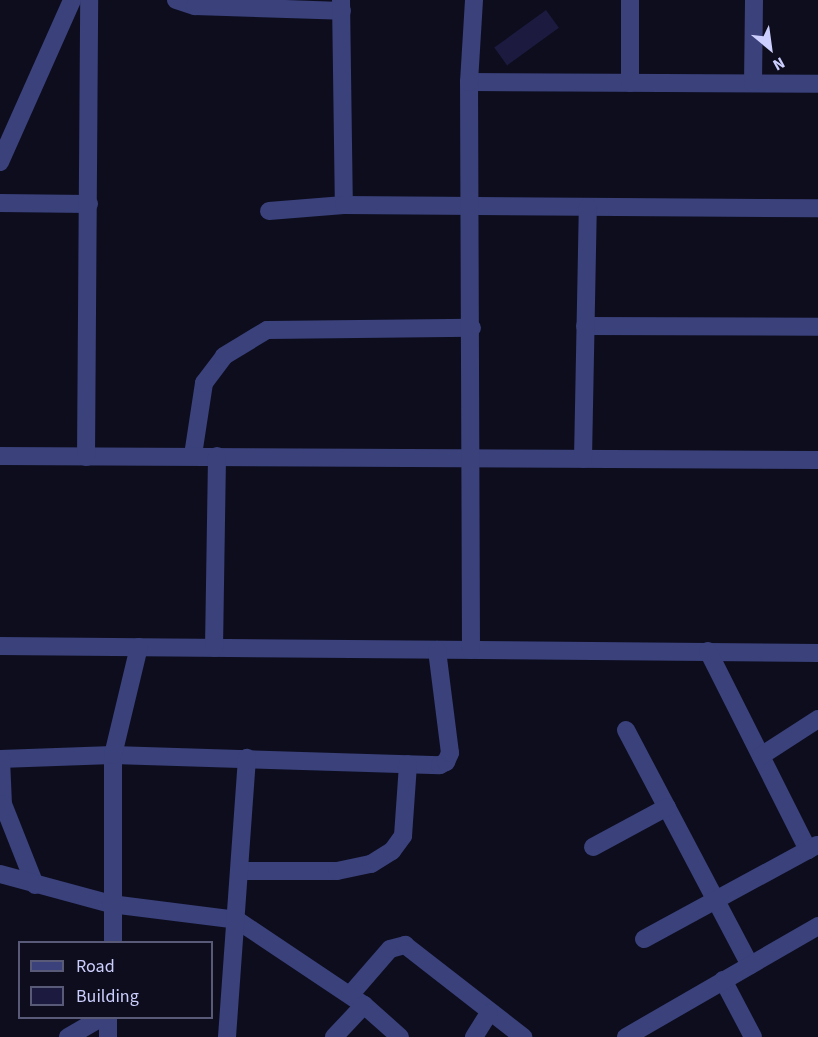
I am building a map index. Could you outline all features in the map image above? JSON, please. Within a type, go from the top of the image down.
[{"type":"street","points":[[0,162],[72,0]]},
{"type":"street","points":[[86,457],[89,0]]},
{"type":"street","points":[[176,0],[195,6],[341,6],[344,205]]},
{"type":"street","points":[[471,650],[472,328],[469,82],[474,0]]},
{"type":"street","points":[[630,0],[630,83]]},
{"type":"street","points":[[753,83],[754,0]]},
{"type":"street","points":[[469,82],[818,84]]},
{"type":"street","points":[[0,203],[88,204]]},
{"type":"street","points":[[269,211],[344,205],[470,208],[818,208]]},
{"type":"street","points":[[583,459],[588,207]]},
{"type":"street","points":[[585,326],[818,327]]},
{"type":"street","points":[[193,455],[204,382],[224,356],[267,330],[472,328]]},
{"type":"street","points":[[0,456],[193,455],[818,460]]},
{"type":"street","points":[[214,648],[217,456]]},
{"type":"street","points":[[0,646],[818,653]]},
{"type":"street","points":[[113,941],[111,904],[113,755],[139,647]]},
{"type":"street","points":[[35,885],[3,804],[1,759],[113,755],[440,765],[447,762],[450,753],[437,650]]},
{"type":"street","points":[[644,939],[813,848],[761,756],[708,651]]},
{"type":"street","points":[[761,756],[818,719]]},
{"type":"street","points":[[627,730],[750,964]]},
{"type":"street","points":[[228,1037],[247,758]]},
{"type":"street","points":[[240,871],[337,871],[371,864],[392,851],[403,836],[408,764]]},
{"type":"street","points":[[593,847],[666,807]]},
{"type":"street","points":[[0,874],[111,904],[237,920],[357,1000],[400,1037]]},
{"type":"street","points":[[626,1037],[818,926]]},
{"type":"street","points":[[334,1037],[351,1019],[357,1000],[390,949],[405,945],[489,1013],[523,1037]]},
{"type":"street","points":[[723,980],[753,1037]]},
{"type":"street","points":[[474,1037],[489,1013]]},
{"type":"street","points":[[68,1037],[98,1019]]},
{"type":"street","points":[[108,1019],[108,1037]]},
{"type":"street","points":[[351,1019],[357,1037]]},
{"type":"building","points":[[546,10],[559,28],[507,65],[494,48]]}]
